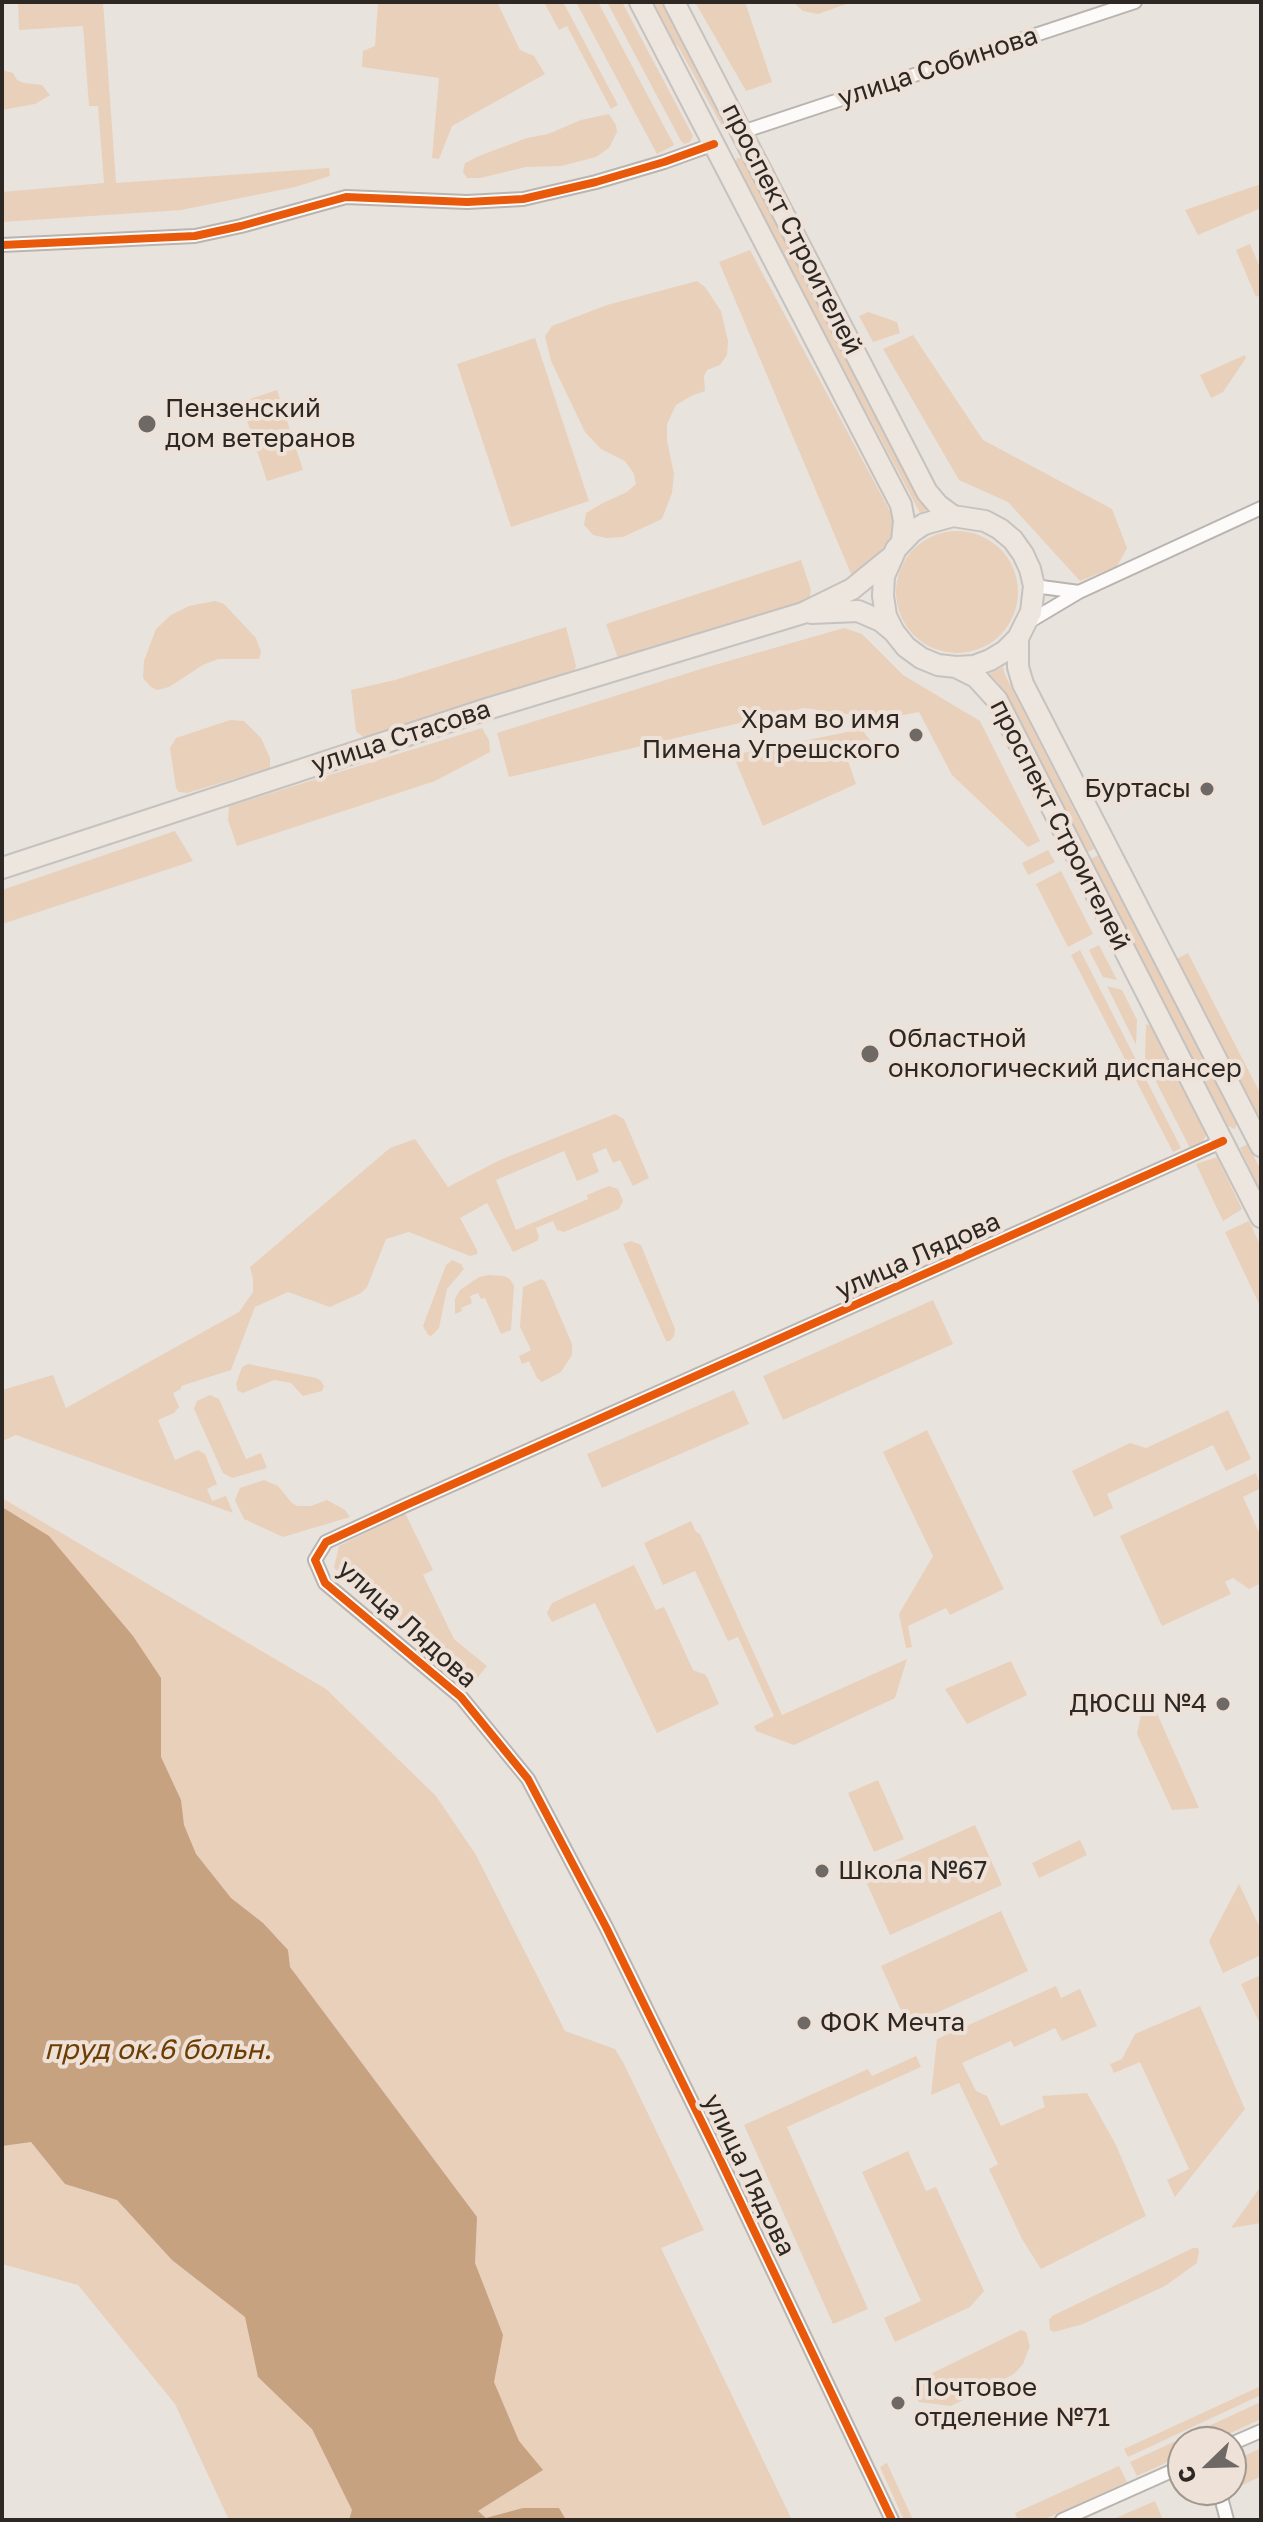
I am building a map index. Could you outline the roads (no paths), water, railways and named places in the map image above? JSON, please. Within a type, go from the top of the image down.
[{"type":"main road","name":"проспект Строителей","points":[[640,2],[901,505],[904,521],[884,576],[886,616],[894,632],[906,647],[921,658],[938,665],[956,667],[976,677],[997,700],[1261,1217]]},
{"type":"main road","name":"проспект Строителей","points":[[674,2],[927,492],[953,516]]},
{"type":"main road","points":[[714,144],[742,132]]},
{"type":"main road","points":[[896,549],[924,524],[953,516],[985,521],[1013,540],[1030,569],[1034,586]]},
{"type":"main road","name":"улица Стасова","points":[[2,868],[487,709],[803,613],[852,589],[896,549]]},
{"type":"main road","name":"проспект Строителей","points":[[1034,586],[1022,631],[1018,667],[1023,684],[1261,1146]]},
{"type":"main road","name":"улица Стасова","points":[[803,613],[858,611],[881,621],[894,632]]},
{"type":"main road","points":[[956,667],[974,666],[990,660],[1005,651],[1022,631]]},
{"type":"street","name":"улица Собинова","points":[[742,132],[1135,2]]},
{"type":"street","points":[[2,245],[195,236],[346,197],[467,202],[523,199],[596,182],[714,144]]},
{"type":"street","points":[[1022,631],[1079,592],[1261,508]]},
{"type":"street","points":[[1034,586],[1079,592]]},
{"type":"street","name":"улица Лядова","points":[[892,2520],[717,2153],[605,1925],[528,1779],[461,1697],[325,1583],[315,1560],[326,1542],[393,1511],[1223,1141]]},
{"type":"street","points":[[1062,2520],[1167,2473]]},
{"type":"water","name":"пруд ок.6 больн.","points":[[2,1507],[49,1536],[133,1636],[161,1678],[161,1757],[181,1800],[184,1825],[196,1854],[231,1898],[263,1923],[288,1950],[290,1967],[477,2217],[475,2263],[503,2335],[494,2382],[519,2441],[543,2470],[478,2511],[486,2518],[523,2508],[559,2508],[566,2520],[349,2520],[352,2510],[312,2429],[258,2377],[245,2317],[172,2260],[117,2200],[65,2184],[31,2142],[2,2146]]},
{"type":"place","name":"Пензенский дом ветеранов","points":[[147,424]]},
{"type":"place","name":"Храм во имя Пимена Угрешского","points":[[916,735]]},
{"type":"place","name":"Буртасы","points":[[1207,789]]},
{"type":"place","name":"Областной онкологический диспансер","points":[[870,1054]]},
{"type":"place","name":"ДЮСШ №4","points":[[1223,1704]]},
{"type":"place","name":"Школа №67","points":[[822,1871]]},
{"type":"place","name":"ФОК Мечта","points":[[804,2023]]},
{"type":"place","name":"Почтовое отделение №71","points":[[898,2403]]}]
